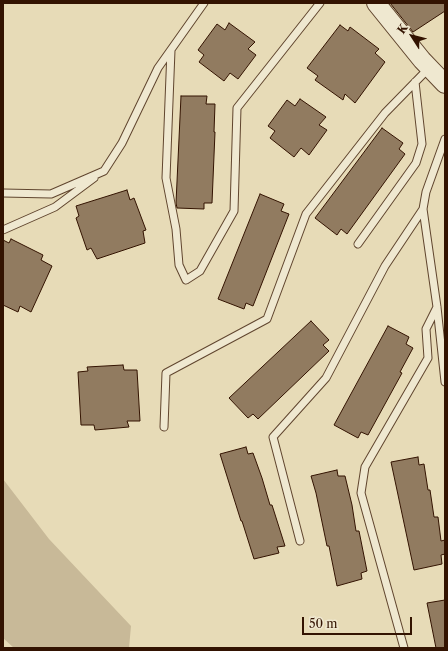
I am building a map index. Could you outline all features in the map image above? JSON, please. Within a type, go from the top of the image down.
[{"type":"street","points":[[376,3],[445,84]]},
{"type":"lane","points":[[3,230],[55,207],[104,171],[122,144],[158,68],[204,3]]},
{"type":"lane","points":[[171,50],[166,178],[176,229],[179,265],[186,280],[200,271],[234,211],[237,108],[320,3]]},
{"type":"lane","points":[[164,427],[166,373],[267,319],[306,214],[385,113],[430,68]]},
{"type":"lane","points":[[358,244],[416,163],[422,144],[415,82]]},
{"type":"lane","points":[[445,139],[426,192],[423,209],[437,307],[445,382]]},
{"type":"lane","points":[[3,193],[51,194],[104,171]]},
{"type":"lane","points":[[300,542],[273,437],[326,378],[385,266],[423,209]]},
{"type":"lane","points":[[404,648],[361,493],[365,467],[428,358],[426,329],[437,307]]},
{"type":"shaded area","points":[[3,479],[49,539],[131,626],[129,648],[14,648],[3,638]]},
{"type":"building","points":[[390,3],[445,3],[445,11],[413,32]]},
{"type":"building","points":[[229,23],[255,42],[248,49],[256,55],[238,79],[230,73],[224,81],[199,62],[204,55],[198,50],[217,24],[225,30]]},
{"type":"building","points":[[340,25],[348,31],[350,27],[379,49],[375,53],[385,62],[355,103],[345,94],[343,100],[315,80],[318,76],[307,68]]},
{"type":"building","points":[[181,96],[207,96],[206,104],[215,104],[212,203],[204,203],[204,209],[177,208]]},
{"type":"building","points":[[300,99],[326,117],[319,125],[327,130],[309,155],[301,148],[294,157],[270,138],[275,131],[268,126],[287,100],[295,106]]},
{"type":"building","points":[[382,128],[403,143],[399,149],[405,154],[347,234],[341,229],[337,235],[315,218]]},
{"type":"building","points":[[127,190],[130,200],[134,198],[146,230],[143,231],[145,243],[97,259],[91,248],[87,250],[76,218],[79,216],[76,206]]},
{"type":"building","points":[[260,194],[284,204],[281,211],[289,214],[253,306],[246,303],[244,309],[218,299]]},
{"type":"building","points":[[11,239],[43,255],[41,260],[52,266],[31,312],[20,306],[18,312],[3,305],[3,240],[9,243]]},
{"type":"building","points":[[311,321],[329,340],[323,345],[329,351],[258,419],[253,414],[248,418],[229,398]]},
{"type":"building","points":[[388,326],[409,337],[406,344],[413,348],[400,372],[402,373],[368,435],[361,432],[358,438],[334,425]]},
{"type":"building","points":[[123,365],[124,370],[137,370],[140,421],[127,421],[129,427],[95,430],[94,425],[81,425],[78,372],[88,371],[87,367]]},
{"type":"building","points":[[246,447],[248,454],[253,453],[285,546],[277,547],[279,553],[254,559],[220,454]]},
{"type":"building","points":[[418,457],[419,465],[424,464],[434,517],[438,517],[441,541],[445,540],[445,554],[441,555],[442,564],[414,570],[391,462]]},
{"type":"building","points":[[337,470],[338,476],[345,476],[356,531],[359,531],[367,571],[361,573],[362,579],[337,586],[329,546],[327,546],[311,476]]},
{"type":"building","points":[[445,600],[445,648],[436,648],[427,603]]}]
